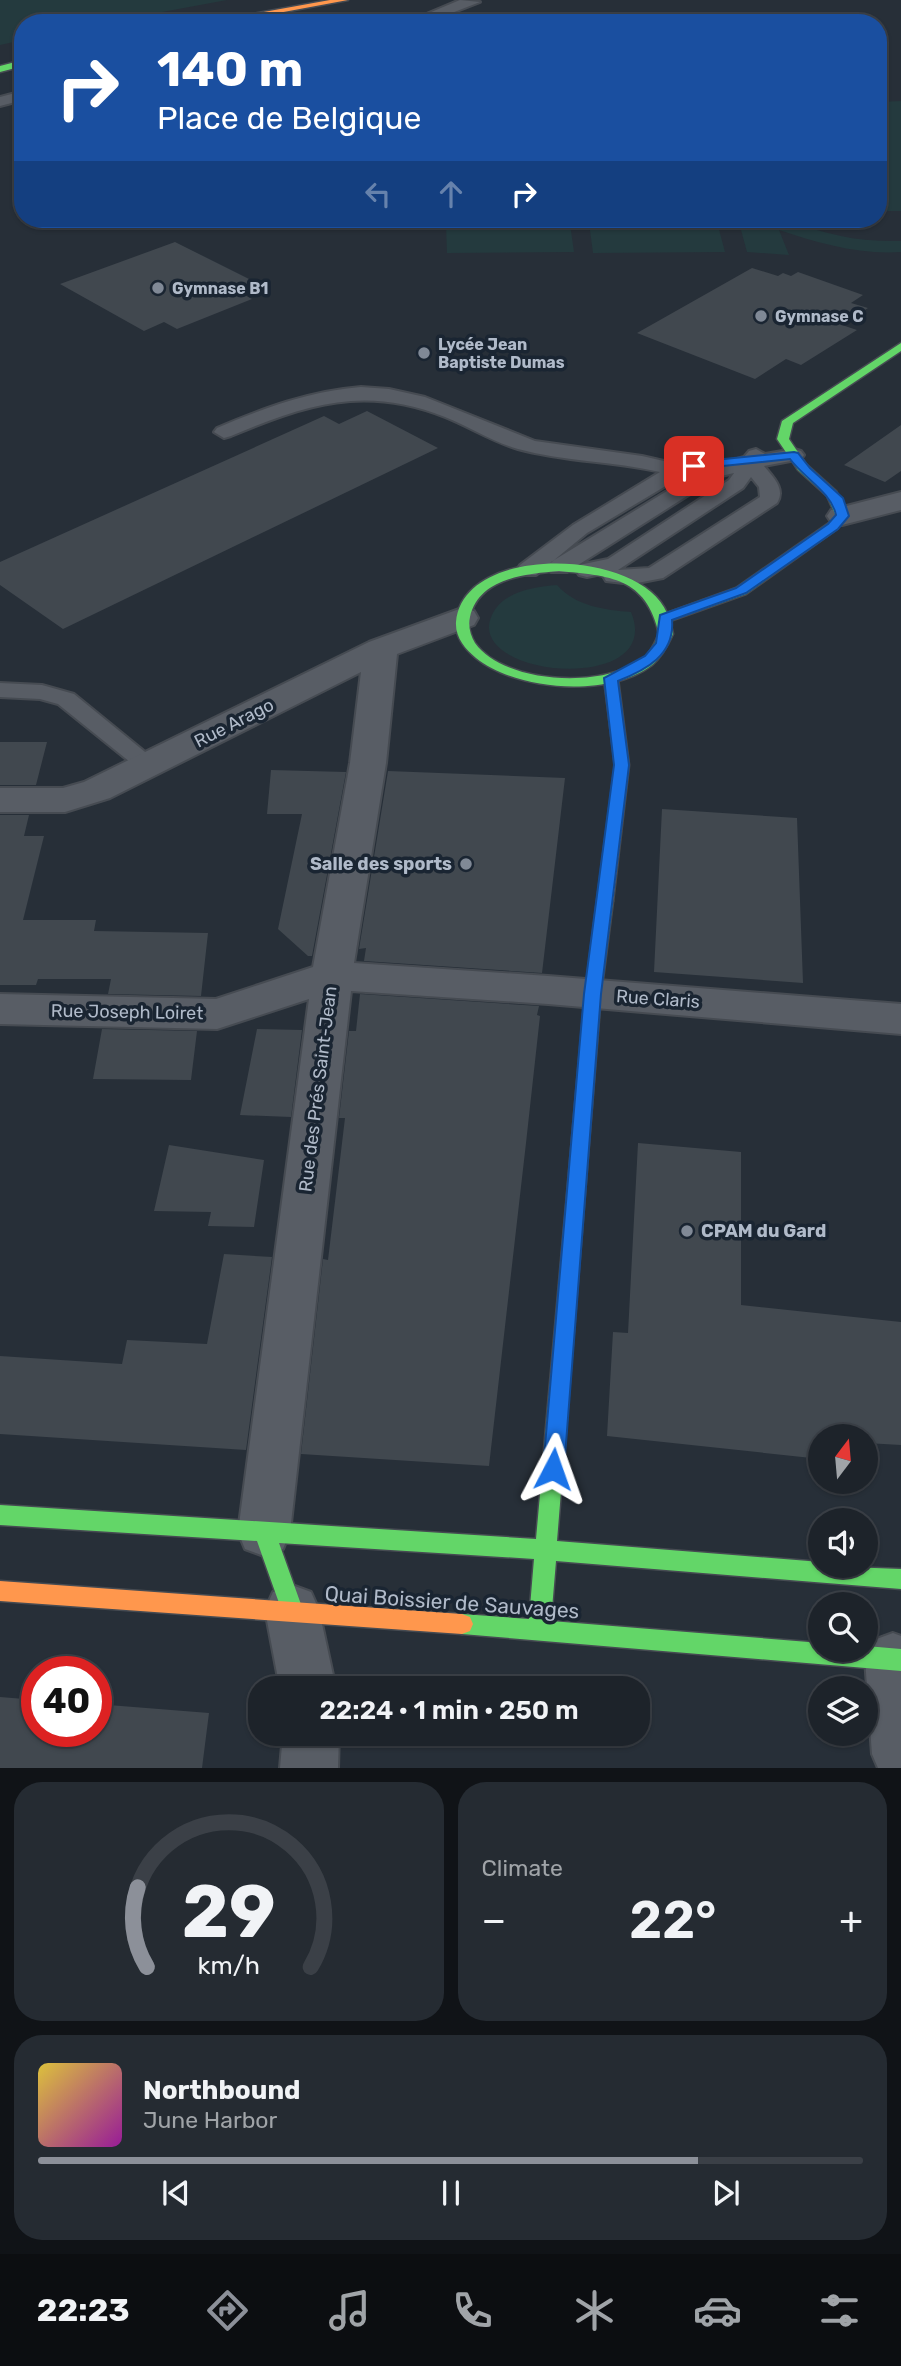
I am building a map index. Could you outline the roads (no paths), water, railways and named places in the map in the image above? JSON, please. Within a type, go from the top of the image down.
[{"type":"street","points":[[261,14],[344,0]]},
{"type":"street","points":[[842,516],[839,500],[805,471],[800,450],[783,439],[788,421],[901,346]]},
{"type":"street","points":[[665,618],[741,591],[833,526],[842,516],[901,501]]},
{"type":"street","points":[[842,516],[876,515],[901,520]]},
{"type":"street","points":[[559,567],[587,570],[614,576],[641,590],[656,603],[665,618],[666,632],[663,643],[650,659],[635,669],[611,678],[570,684],[512,675],[495,667],[474,650],[463,631],[462,618],[467,605],[489,584],[528,570],[559,567]]},
{"type":"street","name":"Rue Arago","points":[[0,800],[65,800],[97,790],[382,649],[462,618]]},
{"type":"street","name":"Rue des Prés Saint-Jean","points":[[264,1532],[332,976],[368,763],[382,649]]},
{"type":"street","points":[[539,1630],[593,994],[622,765],[611,678]]},
{"type":"street","name":"Rue Claris","points":[[332,976],[901,1019]]},
{"type":"street","name":"Rue Joseph Loiret","points":[[0,1009],[217,1014],[332,976]]},
{"type":"street","points":[[0,1515],[546,1550],[901,1579]]},
{"type":"street","points":[[264,1532],[292,1610],[305,1676]]},
{"type":"street","name":"Quai Boissier de Sauvages","points":[[0,1591],[292,1610],[897,1660]]},
{"type":"street","points":[[897,1660],[901,1754]]},
{"type":"street","points":[[309,1768],[310,1746]]},
{"type":"lane","points":[[437,14],[474,1]]},
{"type":"lane","points":[[224,432],[296,402],[347,393],[393,395],[435,405],[533,447],[655,464],[677,470]]},
{"type":"lane","points":[[587,570],[615,564],[736,484],[750,462],[788,421]]},
{"type":"lane","points":[[559,567],[710,472],[800,450]]},
{"type":"lane","points":[[528,570],[580,529],[677,470],[694,466],[750,462]]},
{"type":"lane","points":[[614,576],[632,578],[655,573],[770,499],[769,486],[750,462]]},
{"type":"lane","points":[[0,690],[42,692],[66,699],[149,765]]},
{"type":"place","name":"Gymnase B1","points":[[158,288]]},
{"type":"place","name":"Gymnase C","points":[[761,316]]},
{"type":"place","name":"Lycée Jean Baptiste Dumas","points":[[424,353]]},
{"type":"place","name":"Salle des sports","points":[[466,864]]},
{"type":"place","name":"CPAM du Gard","points":[[687,1231]]}]
